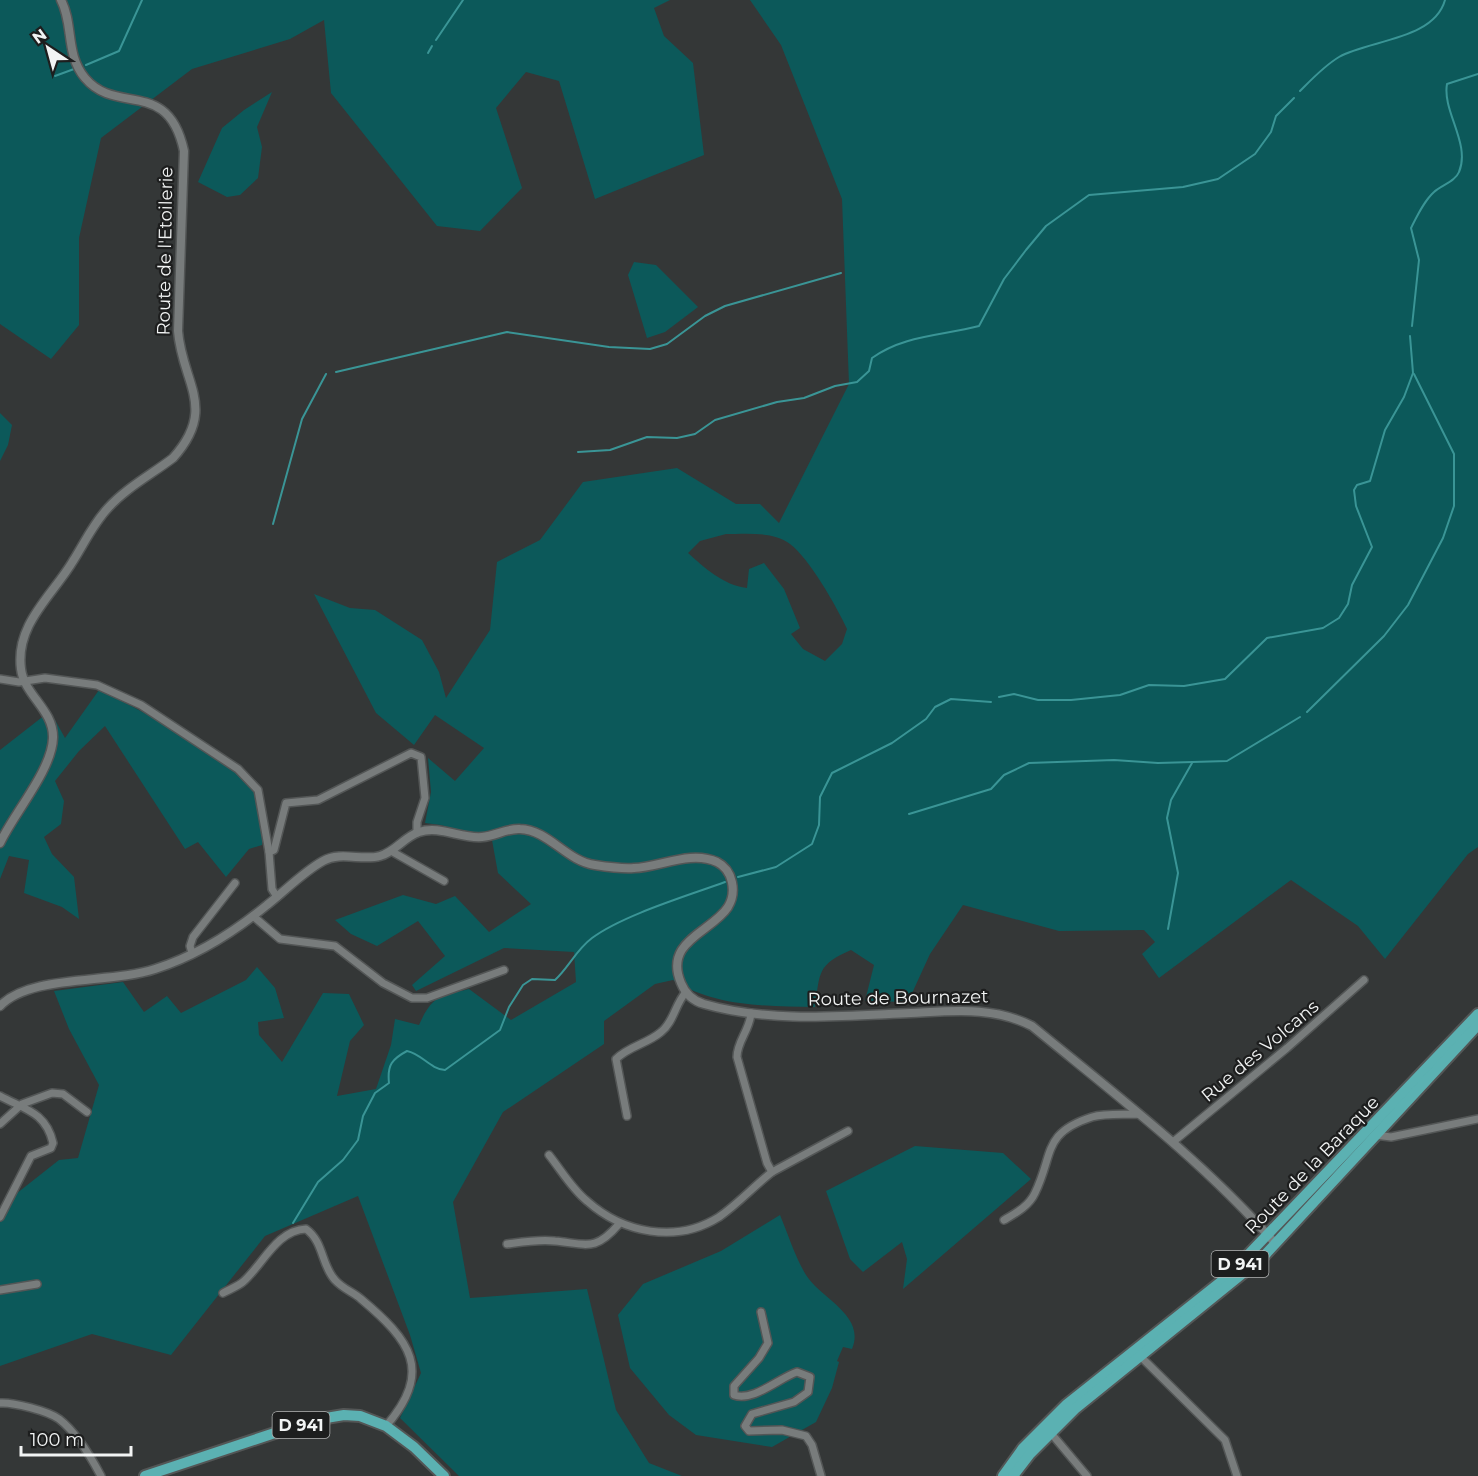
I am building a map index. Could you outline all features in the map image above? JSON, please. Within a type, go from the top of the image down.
[{"type":"main road","name":"Route de la Baraque","points":[[1003,1476],[1023,1448],[1272,1240],[1372,1133],[1478,1014]]},
{"type":"main road","name":"Route de la Baraque","points":[[1372,1133],[1478,1025]]},
{"type":"main road","name":"D 941","points":[[145,1476],[332,1416],[360,1416],[386,1426],[414,1447],[444,1476]]},
{"type":"main road","name":"Route de la Baraque","points":[[1013,1476],[1047,1430]]},
{"type":"street","name":"Route de l'Etoilerie","points":[[24,681],[20,657],[27,629],[34,614],[73,562],[90,529],[110,506],[182,449],[188,440],[196,411],[194,386],[179,345],[178,331],[184,151],[180,133],[174,121],[156,106],[100,90],[85,78],[69,45],[70,24],[61,0]]},
{"type":"street","points":[[0,679],[24,681],[45,678],[97,685],[141,705],[238,769],[258,790],[269,852],[272,889],[277,897]]},
{"type":"street","points":[[0,843],[42,770],[53,738],[46,713],[24,681]]},
{"type":"street","points":[[269,852],[274,850],[279,836],[286,803],[309,803],[328,796],[411,753],[418,754],[423,765],[426,788],[417,832]]},
{"type":"street","points":[[0,1006],[9,997],[27,988],[128,976],[156,969],[229,935],[327,859],[378,856],[391,851],[417,832],[437,830],[483,837],[519,829],[538,833],[571,857],[585,864],[636,868],[686,859],[705,858],[718,862],[731,878],[733,887],[727,908],[693,936],[679,958],[680,980],[686,992],[680,999],[668,1025],[659,1034],[626,1049],[616,1059],[627,1116]]},
{"type":"street","points":[[391,851],[444,881]]},
{"type":"street","points":[[192,953],[190,946],[194,937],[236,883]]},
{"type":"street","points":[[253,916],[280,939],[335,946],[383,983],[412,998],[427,998],[504,970]]},
{"type":"street","name":"Rue des Volcans","points":[[1173,1142],[1295,1042],[1364,980]]},
{"type":"street","name":"Route de Bournazet","points":[[686,992],[702,1003],[751,1013],[818,1016],[974,1010],[996,1012],[1032,1026],[1173,1142],[1213,1178],[1272,1240]]},
{"type":"street","points":[[751,1013],[750,1024],[737,1049],[737,1057],[772,1172]]},
{"type":"street","points":[[0,1096],[15,1104],[22,1104],[52,1093],[63,1094],[87,1112]]},
{"type":"street","points":[[0,1124],[22,1104]]},
{"type":"street","points":[[0,1217],[31,1156],[51,1148],[53,1143],[45,1123],[22,1104]]},
{"type":"street","points":[[1004,1220],[1022,1209],[1035,1195],[1050,1148],[1057,1136],[1067,1127],[1095,1116],[1139,1114]]},
{"type":"street","points":[[1372,1133],[1391,1137],[1478,1119]]},
{"type":"street","points":[[549,1155],[586,1200],[619,1224],[661,1232],[701,1226],[729,1209],[772,1172],[848,1131]]},
{"type":"street","points":[[507,1244],[543,1240],[588,1246],[600,1243],[619,1224]]},
{"type":"street","points":[[223,1293],[244,1281],[263,1258],[289,1234],[306,1229],[313,1234],[333,1278],[387,1323],[405,1343],[414,1374],[407,1394],[386,1426]]},
{"type":"street","points":[[0,1290],[37,1284]]},
{"type":"street","points":[[760,1312],[768,1343],[759,1358],[734,1386],[734,1395],[740,1397],[763,1389],[783,1376],[797,1372],[810,1377],[810,1383],[808,1392],[794,1402],[752,1414],[745,1426],[749,1431],[782,1430],[806,1436],[812,1445],[821,1476]]},
{"type":"street","points":[[1138,1353],[1225,1440],[1237,1476]]},
{"type":"street","points":[[0,1402],[9,1402],[58,1419],[80,1443],[101,1476]]},
{"type":"street","points":[[1047,1430],[1087,1476]]},
{"type":"shaded area","points":[[0,0],[670,0],[654,8],[664,36],[693,63],[704,155],[595,199],[559,81],[526,72],[496,108],[522,188],[480,231],[437,226],[331,93],[324,20],[290,39],[192,69],[101,138],[79,238],[79,325],[51,359],[0,324]]},
{"type":"shaded area","points":[[750,0],[1478,0],[1478,847],[1468,854],[1385,959],[1358,926],[1291,880],[1159,978],[1142,954],[1155,942],[1144,930],[1059,931],[963,905],[930,954],[908,1002],[865,1001],[874,965],[851,950],[832,960],[822,971],[815,1007],[760,1005],[723,1000],[689,989],[673,980],[655,984],[604,1021],[604,1044],[503,1112],[453,1202],[470,1298],[587,1289],[616,1410],[649,1463],[682,1476],[459,1476],[400,1418],[421,1373],[410,1335],[358,1196],[265,1236],[171,1355],[92,1334],[0,1366],[0,1214],[7,1201],[59,1160],[78,1158],[99,1085],[69,1029],[54,991],[123,982],[144,1012],[167,996],[181,1013],[246,980],[257,967],[275,988],[284,1018],[258,1022],[259,1035],[282,1062],[323,993],[349,994],[364,1025],[350,1041],[337,1096],[376,1089],[391,1045],[395,1019],[419,1025],[428,1008],[443,996],[469,989],[511,1020],[576,982],[574,952],[504,948],[416,991],[412,985],[445,956],[418,921],[377,946],[351,934],[335,920],[403,895],[436,904],[455,896],[489,932],[531,904],[498,873],[492,840],[441,825],[425,823],[431,792],[428,758],[455,781],[484,748],[435,715],[414,745],[376,713],[314,594],[350,608],[375,610],[422,640],[439,672],[446,698],[490,630],[497,562],[540,540],[583,482],[677,468],[736,504],[760,504],[779,523],[849,384],[842,199],[781,45]],"holes":[[[726,534],[776,537],[790,544],[806,560],[830,596],[847,629],[842,644],[825,661],[803,649],[791,634],[800,628],[784,589],[764,563],[749,569],[747,588],[722,580],[688,553],[700,541]]]},
{"type":"shaded area","points":[[272,92],[257,127],[262,147],[258,178],[240,195],[227,197],[198,182],[222,128]]},
{"type":"shaded area","points":[[634,262],[656,265],[698,307],[665,332],[647,338],[628,275]]},
{"type":"shaded area","points":[[0,413],[12,425],[8,445],[0,461]]},
{"type":"shaded area","points":[[99,690],[183,735],[228,764],[245,778],[255,790],[259,801],[263,840],[262,845],[249,849],[226,877],[198,842],[185,849],[105,726],[79,751],[55,781],[64,801],[61,824],[44,837],[52,854],[74,877],[79,919],[62,907],[24,893],[29,860],[9,856],[0,879],[0,750],[50,711],[65,738]]},
{"type":"shaded area","points":[[915,1146],[1003,1153],[1031,1179],[903,1289],[907,1259],[902,1242],[863,1272],[850,1259],[826,1191]]},
{"type":"shaded area","points":[[780,1215],[806,1275],[840,1308],[853,1326],[855,1337],[852,1349],[843,1347],[837,1361],[839,1362],[832,1388],[816,1422],[772,1447],[696,1435],[669,1415],[630,1368],[618,1315],[643,1284],[721,1251]]},
{"type":"waterway","points":[[86,65],[119,51],[142,0]]},
{"type":"waterway","points":[[436,40],[463,0]]},
{"type":"waterway","points":[[1300,91],[1339,57],[1415,31],[1428,23],[1439,13],[1445,0]]},
{"type":"waterway","points":[[428,53],[432,46]]},
{"type":"waterway","points":[[55,76],[74,69]]},
{"type":"waterway","points":[[1412,326],[1419,260],[1411,228],[1430,196],[1457,175],[1462,161],[1459,139],[1448,105],[1447,84],[1478,74]]},
{"type":"waterway","points":[[578,452],[610,450],[647,437],[677,438],[695,434],[715,420],[777,402],[804,398],[835,386],[857,382],[869,371],[872,358],[884,350],[910,340],[979,326],[1004,279],[1046,226],[1089,195],[1183,187],[1218,179],[1255,154],[1271,132],[1276,116],[1294,98]]},
{"type":"waterway","points":[[336,372],[507,332],[609,347],[650,349],[667,344],[705,316],[725,306],[841,273]]},
{"type":"waterway","points":[[999,697],[1014,694],[1038,700],[1071,700],[1120,695],[1149,685],[1184,686],[1225,679],[1267,638],[1323,628],[1339,618],[1348,604],[1352,585],[1372,547],[1356,506],[1354,490],[1357,485],[1370,481],[1385,430],[1404,397],[1413,373],[1410,336]]},
{"type":"waterway","points":[[273,524],[302,419],[326,374]]},
{"type":"waterway","points":[[1307,712],[1384,636],[1408,605],[1443,538],[1454,506],[1454,454],[1414,374]]},
{"type":"waterway","points":[[738,877],[776,867],[812,844],[819,825],[820,797],[832,773],[892,743],[926,719],[935,707],[951,699],[991,702]]},
{"type":"waterway","points":[[909,814],[991,789],[1004,775],[1029,763],[1114,760],[1158,763],[1227,761],[1300,717]]},
{"type":"waterway","points":[[1168,929],[1178,873],[1167,818],[1171,800],[1192,763]]},
{"type":"waterway","points":[[293,1223],[318,1182],[343,1160],[358,1140],[363,1116],[375,1093],[389,1083],[390,1067],[398,1057],[407,1051],[445,1070],[500,1030],[509,1007],[523,985],[532,979],[555,980],[592,938],[638,914],[725,882]]}]
